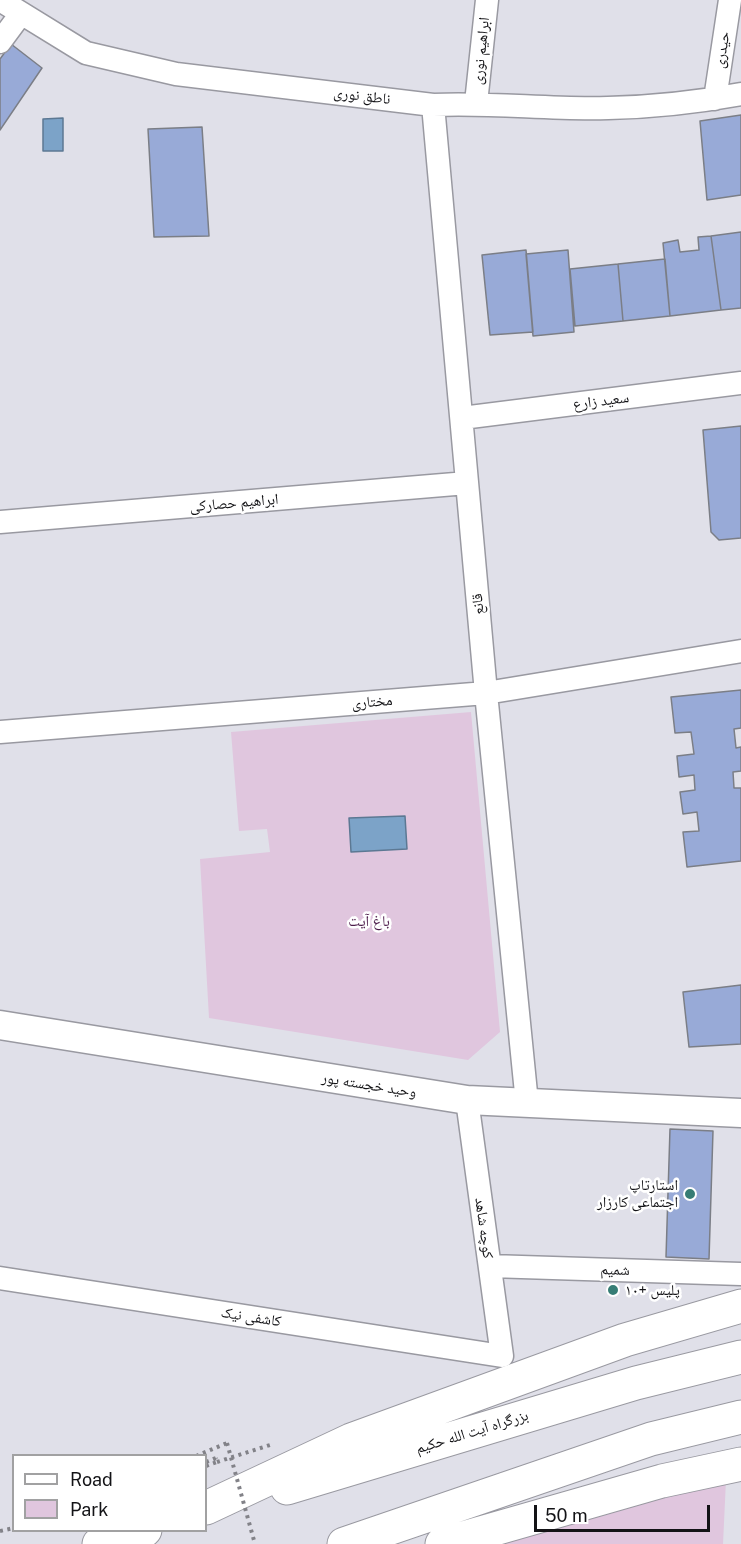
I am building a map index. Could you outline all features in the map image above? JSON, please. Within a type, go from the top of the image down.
[{"type":"highway","points":[[207,1508],[351,1440],[625,1340],[741,1306]]},
{"type":"highway","name":"بزرگراه آیت الله حکیم","points":[[207,1512],[636,1383],[741,1357]]},
{"type":"highway","points":[[344,1544],[651,1439],[741,1417]]},
{"type":"highway","points":[[442,1544],[662,1481],[741,1464]]},
{"type":"highway","points":[[99,1544],[138,1532]]},
{"type":"main road","name":"وحید خجسته پور","points":[[0,1025],[467,1100],[741,1113]]},
{"type":"street","name":"ناطق نوری","points":[[0,0],[20,15],[86,53],[176,74],[434,105],[476,103],[608,108],[715,99],[741,94]]},
{"type":"street","name":"ابراهیم نوری","points":[[476,103],[487,0]]},
{"type":"street","name":"حیدری","points":[[715,99],[730,0]]},
{"type":"street","points":[[0,42],[20,15]]},
{"type":"street","name":"قانع","points":[[434,105],[486,693],[527,1103]]},
{"type":"street","name":"سعید زارع","points":[[462,418],[741,383]]},
{"type":"street","name":"ابراهیم حصارکی","points":[[0,522],[467,483]]},
{"type":"street","name":"مختاری","points":[[0,732],[486,693],[741,651]]},
{"type":"street","name":"کوچه شاهد","points":[[467,1100],[502,1356]]},
{"type":"street","name":"شمیم","points":[[490,1266],[741,1274]]},
{"type":"street","name":"کاشفی نیک","points":[[0,1278],[502,1356]]},
{"type":"path","points":[[199,1454],[227,1443],[255,1544]]},
{"type":"green space","name":"باغ آیت","points":[[471,712],[500,1032],[468,1060],[209,1018],[200,859],[270,852],[267,829],[239,831],[231,732]]},
{"type":"green space","points":[[726,1480],[723,1544],[501,1544]]},
{"type":"water","points":[[63,118],[63,151],[43,151],[43,119]]},
{"type":"water","points":[[405,816],[407,849],[351,852],[349,818]]},
{"type":"building","points":[[11,44],[42,68],[0,130],[0,59]]},
{"type":"building","points":[[741,115],[741,195],[707,200],[700,121]]},
{"type":"building","points":[[202,127],[209,236],[154,237],[148,129]]},
{"type":"building","points":[[741,232],[741,308],[721,310],[711,236]]},
{"type":"building","points":[[711,236],[721,310],[670,316],[663,243],[678,240],[680,252],[699,250],[698,237]]},
{"type":"building","points":[[526,250],[533,332],[490,335],[482,255]]},
{"type":"building","points":[[568,250],[574,332],[533,336],[526,254]]},
{"type":"building","points":[[665,259],[670,316],[623,321],[618,264]]},
{"type":"building","points":[[618,264],[623,321],[575,326],[570,269]]},
{"type":"building","points":[[741,426],[741,538],[719,540],[711,532],[703,430]]},
{"type":"building","points":[[741,690],[741,728],[734,729],[736,748],[741,747],[741,771],[733,772],[734,788],[741,788],[741,861],[687,867],[683,832],[699,831],[697,812],[683,814],[680,792],[695,790],[694,775],[679,777],[677,756],[694,754],[691,732],[675,733],[671,697]]},
{"type":"building","points":[[741,985],[741,1044],[689,1047],[683,992]]},
{"type":"building","name":"استارتاپ اجتماعی کارزار","points":[[670,1129],[713,1131],[709,1259],[666,1257]]},
{"type":"place","name":"استارتاپ اجتماعی کارزار","points":[[690,1194]]},
{"type":"place","name":"پلیس +۱۰","points":[[613,1290]]}]
